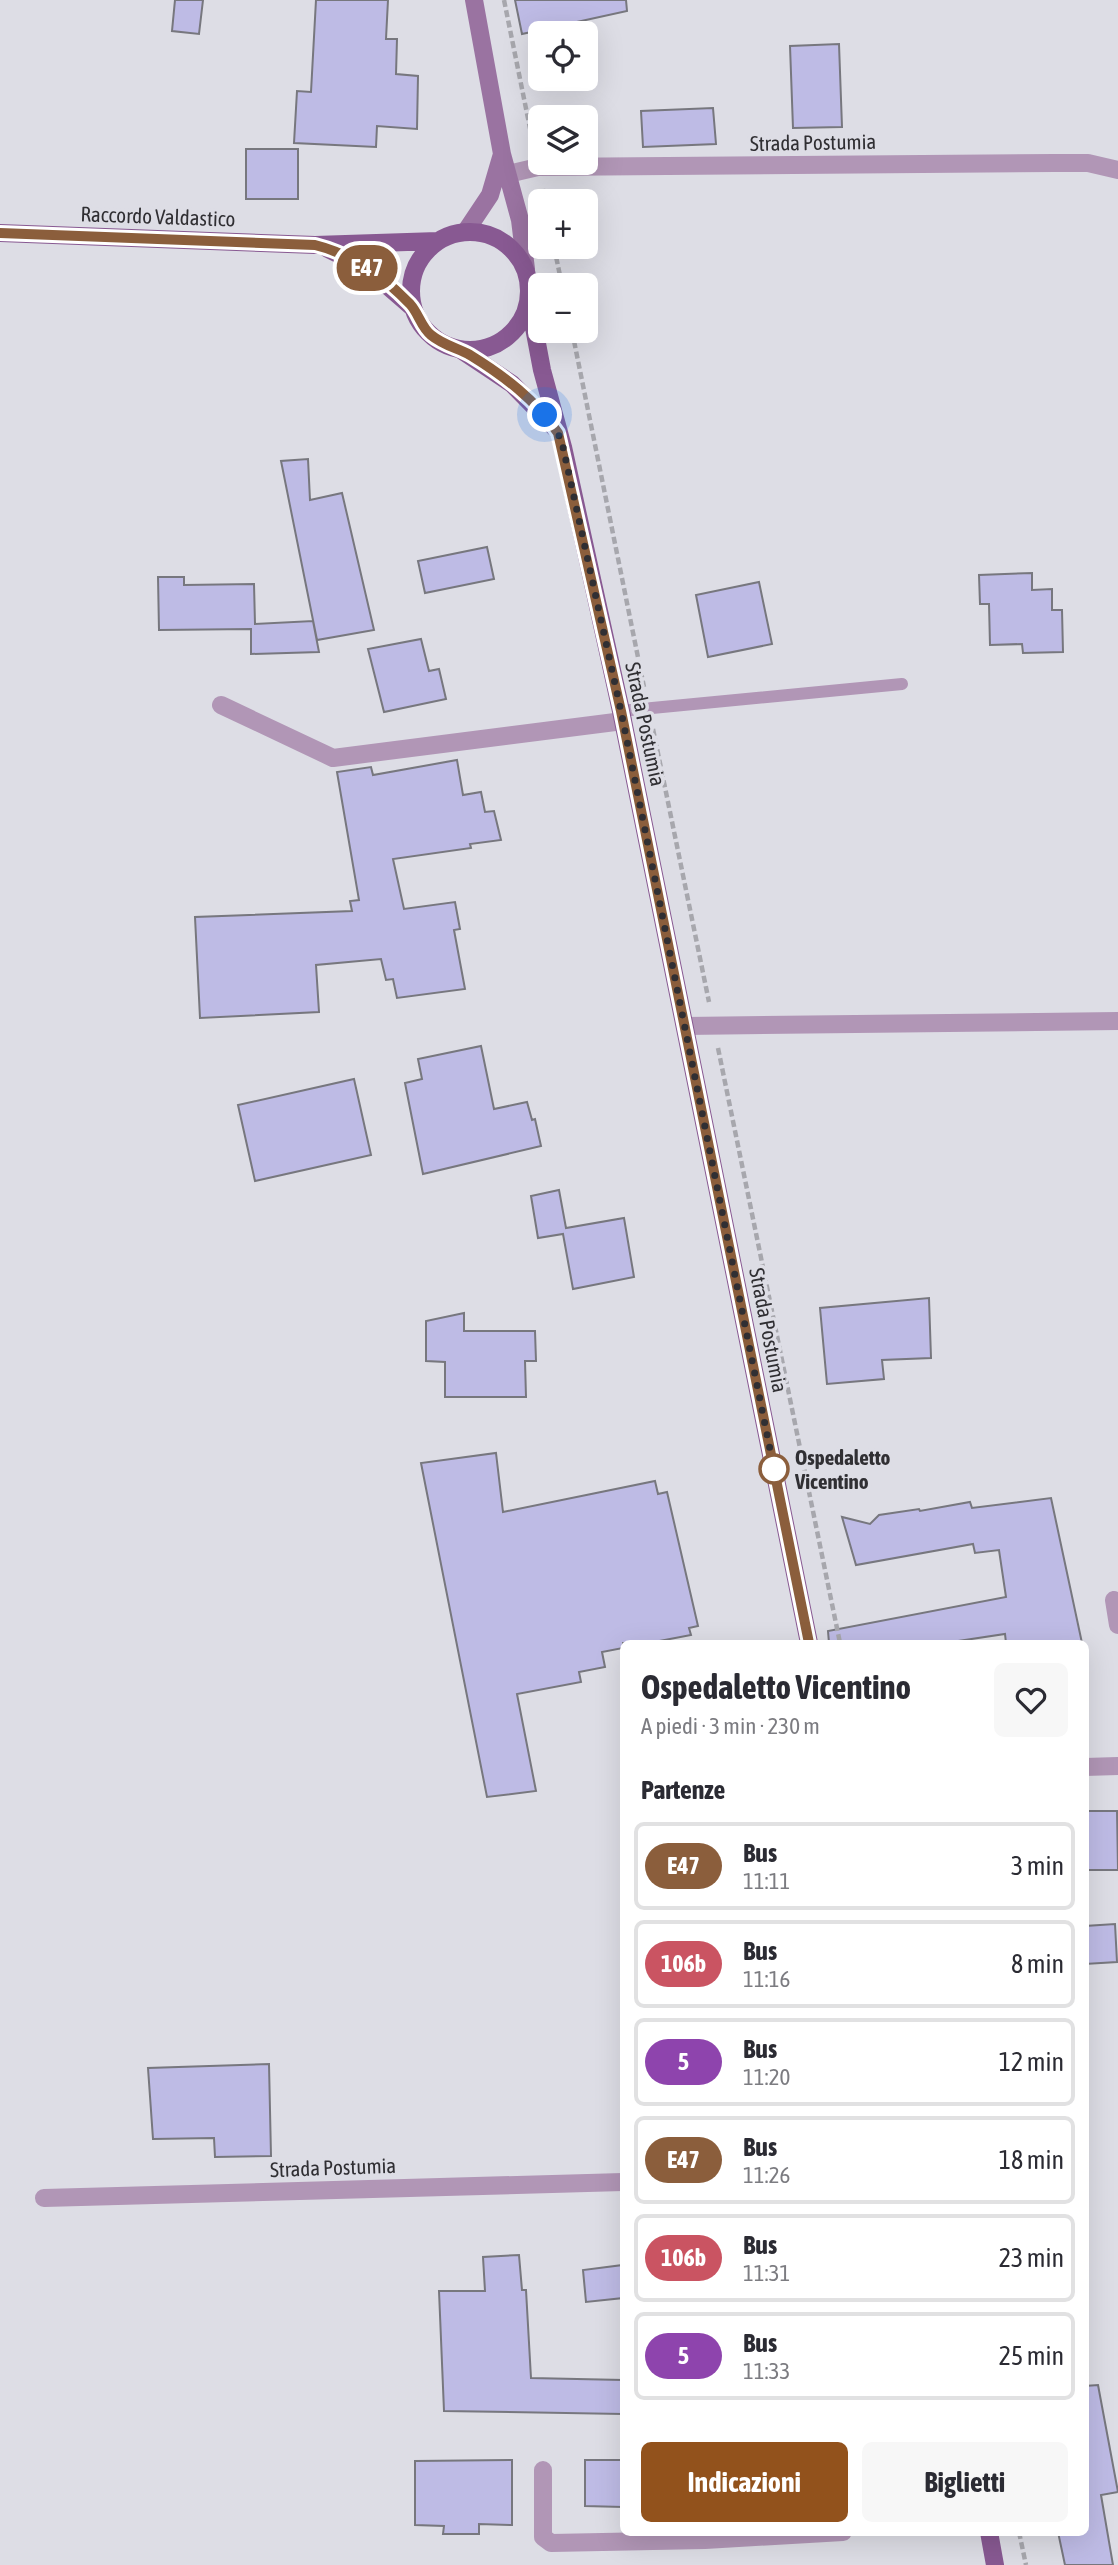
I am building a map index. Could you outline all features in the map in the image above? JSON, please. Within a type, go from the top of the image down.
[{"type":"main road","points":[[528,290],[526,269],[513,250],[495,237],[466,231],[438,241],[426,251],[415,271],[411,293],[413,308],[430,335],[458,349],[474,350],[504,340],[516,329],[528,303]]},
{"type":"main road","name":"Raccordo Valdastico","points":[[0,233],[315,245],[438,241]]},
{"type":"main road","name":"Raccordo Valdastico","points":[[315,245],[359,263],[413,308]]},
{"type":"main road","name":"Strada Postumia","points":[[538,343],[622,716],[808,1640]]},
{"type":"main road","name":"Strada Postumia","points":[[458,349],[520,391],[558,433]]},
{"type":"main road","points":[[990,2536],[995,2565]]},
{"type":"street","points":[[474,0],[502,154],[520,220],[526,269]]},
{"type":"street","points":[[466,231],[487,201],[502,154]]},
{"type":"street","name":"Strada Postumia","points":[[598,167],[1088,163],[1118,170]]},
{"type":"street","name":"Strada Postumia","points":[[508,174],[528,169]]},
{"type":"street","points":[[221,705],[333,758],[622,716]]},
{"type":"street","points":[[685,1026],[1118,1021]]},
{"type":"street","points":[[1114,1600],[1118,1625]]},
{"type":"street","points":[[1089,1767],[1118,1766]]},
{"type":"street","name":"Strada Postumia","points":[[44,2198],[620,2182]]},
{"type":"street","points":[[543,2470],[543,2537],[551,2543],[774,2536]]},
{"type":"lane","points":[[622,716],[649,707],[902,684]]},
{"type":"path","points":[[504,0],[528,118]]},
{"type":"path","points":[[574,343],[839,1640]]},
{"type":"path","points":[[1020,2536],[1026,2565]]},
{"type":"building","points":[[175,0],[203,0],[199,34],[172,31]]},
{"type":"building","points":[[316,0],[388,0],[386,39],[397,39],[396,74],[418,76],[417,129],[377,126],[376,147],[294,143],[297,91],[311,92]]},
{"type":"building","points":[[515,0],[626,0],[627,11],[581,21],[528,21],[528,33],[522,34]]},
{"type":"building","points":[[839,44],[842,127],[793,128],[790,46]]},
{"type":"building","points":[[713,108],[716,144],[643,147],[641,111]]},
{"type":"building","points":[[246,149],[298,149],[298,199],[246,199]]},
{"type":"building","points":[[308,459],[310,500],[342,493],[374,630],[317,640],[281,461]]},
{"type":"building","points":[[487,547],[494,579],[425,593],[418,561]]},
{"type":"building","points":[[1032,573],[1032,590],[1052,589],[1052,610],[1062,610],[1063,652],[1023,653],[1022,644],[990,645],[989,604],[980,604],[979,575]]},
{"type":"building","points":[[158,577],[184,577],[184,585],[254,584],[255,624],[313,621],[319,652],[251,654],[251,629],[159,630]]},
{"type":"building","points":[[759,582],[772,644],[708,657],[696,595]]},
{"type":"building","points":[[421,639],[429,671],[439,669],[446,699],[384,712],[368,649]]},
{"type":"building","points":[[457,760],[463,795],[481,792],[485,812],[494,811],[501,840],[470,844],[471,848],[393,859],[404,909],[455,902],[460,929],[454,930],[465,989],[397,998],[393,979],[386,980],[381,959],[316,965],[319,1012],[200,1018],[195,917],[352,911],[350,901],[359,900],[337,772],[371,767],[373,775]]},
{"type":"building","points":[[481,1046],[494,1109],[527,1102],[532,1120],[535,1119],[541,1146],[423,1174],[405,1083],[422,1079],[418,1059]]},
{"type":"building","points":[[354,1079],[371,1155],[255,1181],[238,1105]]},
{"type":"building","points":[[559,1190],[566,1228],[624,1218],[634,1277],[573,1289],[563,1234],[538,1238],[531,1196]]},
{"type":"building","points":[[929,1298],[931,1358],[882,1360],[884,1379],[827,1384],[820,1308]]},
{"type":"building","points":[[464,1313],[464,1331],[535,1331],[536,1361],[525,1361],[526,1397],[445,1397],[445,1362],[426,1361],[426,1321]]},
{"type":"building","points":[[496,1453],[503,1512],[655,1481],[658,1494],[667,1492],[698,1626],[689,1628],[691,1635],[665,1640],[620,1640],[620,1649],[602,1652],[605,1667],[579,1672],[581,1682],[517,1694],[536,1791],[487,1797],[421,1463]]},
{"type":"building","points":[[1051,1498],[1081,1640],[1006,1640],[1005,1634],[965,1640],[829,1640],[828,1631],[1006,1597],[999,1550],[975,1553],[973,1544],[856,1565],[842,1517],[870,1524],[879,1515],[970,1502],[972,1508]]},
{"type":"building","points":[[1089,1811],[1117,1811],[1118,1870],[1089,1870]]},
{"type":"building","points":[[1115,1924],[1117,1962],[1089,1964],[1089,1926]]},
{"type":"building","points":[[269,2064],[271,2156],[215,2157],[214,2138],[153,2139],[148,2068]]},
{"type":"building","points":[[519,2255],[522,2290],[526,2290],[531,2378],[620,2380],[620,2414],[444,2411],[439,2291],[485,2291],[483,2257]]},
{"type":"building","points":[[620,2265],[620,2298],[586,2302],[583,2270]]},
{"type":"building","points":[[1098,2385],[1118,2492],[1101,2495],[1113,2565],[1065,2565],[1059,2536],[1089,2536],[1089,2386]]},
{"type":"building","points":[[512,2460],[512,2525],[479,2524],[479,2534],[443,2534],[444,2526],[415,2525],[415,2461]]},
{"type":"building","points":[[585,2460],[620,2460],[620,2507],[585,2506]]},
{"type":"bus line","name":"E47","points":[[0,233],[315,245],[334,250],[369,269],[408,302],[430,335],[443,344],[472,356],[512,384],[537,407],[558,433],[621,711],[808,1640]]},
{"type":"place","name":"Ospedaletto Vicentino","points":[[774,1469]]},
{"type":"route","points":[[545,415],[558,433],[563,447],[621,711],[774,1469]]}]
